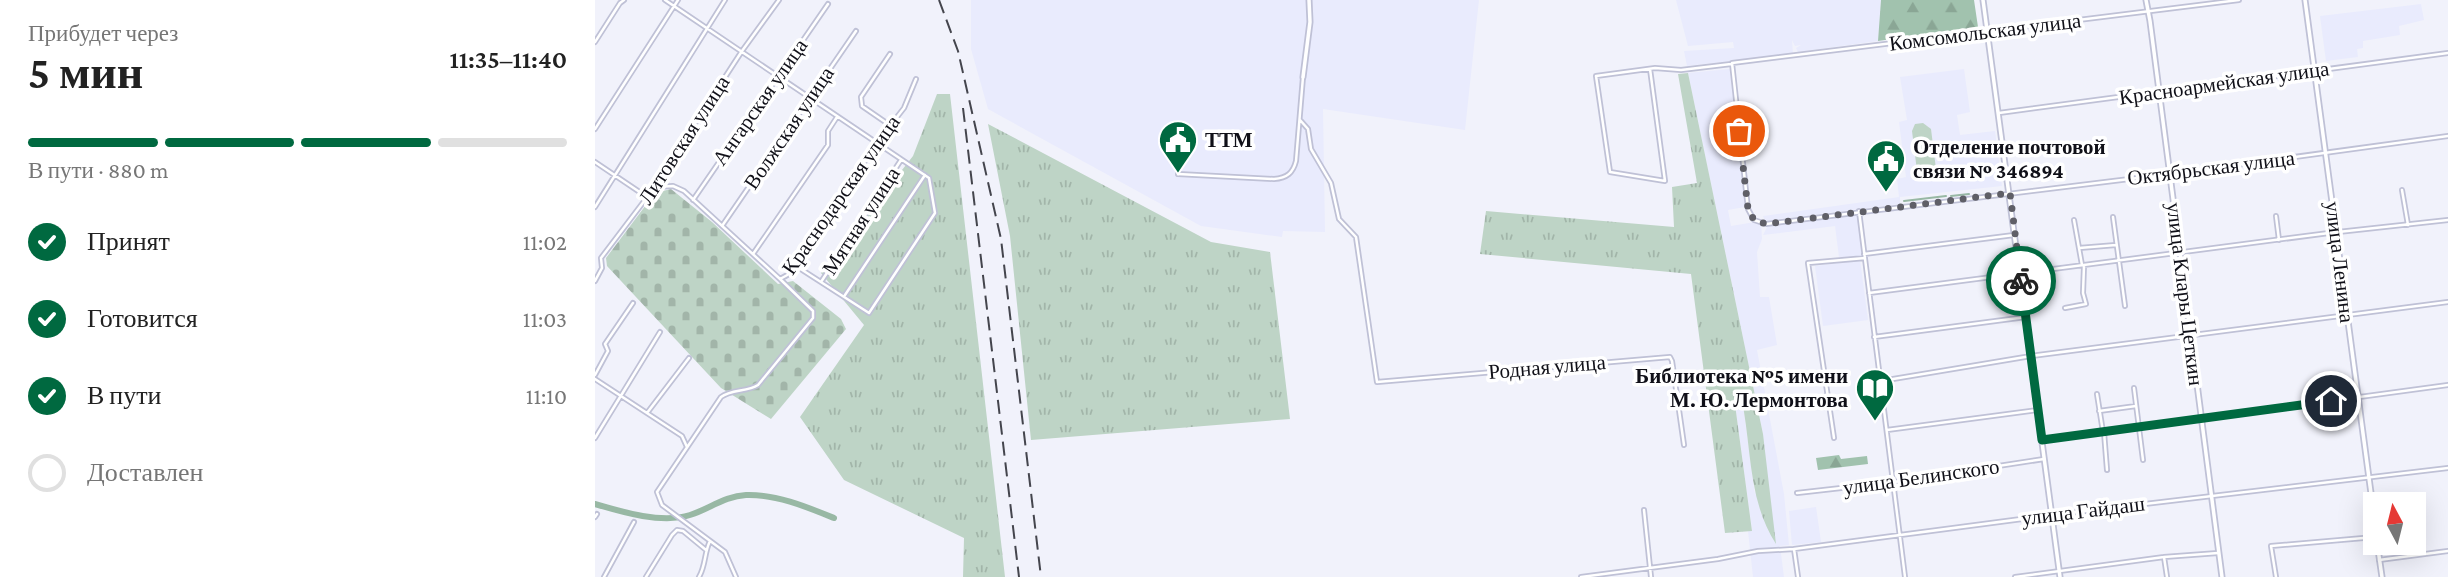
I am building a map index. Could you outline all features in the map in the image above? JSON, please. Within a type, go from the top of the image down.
[{"type":"street","points":[[595,43],[624,0]]},
{"type":"street","points":[[665,0],[810,97],[876,145],[929,178],[935,212],[869,313],[796,266]]},
{"type":"street","points":[[595,129],[678,0]]},
{"type":"street","points":[[595,207],[725,0]]},
{"type":"street","name":"Литовская улица","points":[[595,281],[602,268],[601,258],[647,197],[742,51],[779,0]]},
{"type":"street","points":[[1178,174],[1281,178],[1291,173],[1294,168],[1300,120],[1310,22],[1309,0]]},
{"type":"street","points":[[1983,0],[2060,577]]},
{"type":"street","name":"улица Клары Цеткин","points":[[2146,0],[2222,577]]},
{"type":"street","name":"Комсомольская улица","points":[[1650,69],[1665,181],[1610,172],[1596,76],[1650,69],[1681,70],[1732,64],[2239,0]]},
{"type":"street","name":"улица Ленина","points":[[2305,0],[2371,492]]},
{"type":"street","name":"Ангарская улица","points":[[693,200],[828,4]]},
{"type":"street","name":"Волжская улица","points":[[722,226],[856,31]]},
{"type":"street","name":"Красноармейская улица","points":[[1999,113],[2448,52]]},
{"type":"street","points":[[890,54],[861,97],[862,106],[891,126]]},
{"type":"street","name":"Октябрьская улица","points":[[1732,64],[1748,209],[1754,220],[1766,224],[2170,174],[2448,136]]},
{"type":"street","name":"Краснодарская улица","points":[[736,577],[725,552],[662,505],[657,498],[657,492],[721,397],[726,393],[751,389],[758,385],[813,318],[808,305],[781,279],[791,273],[891,126],[916,79]]},
{"type":"street","points":[[753,254],[828,145],[828,131],[837,117]]},
{"type":"street","name":"Родная улица","points":[[1300,120],[1308,129],[1311,149],[1331,183],[1339,219],[1356,237],[1377,382],[1670,358],[1684,445]]},
{"type":"street","name":"Мятная улица","points":[[821,282],[901,160]]},
{"type":"street","points":[[595,162],[647,197],[656,187],[673,186],[693,200],[781,279]]},
{"type":"street","points":[[845,296],[925,175]]},
{"type":"street","points":[[2402,190],[2408,225]]},
{"type":"street","points":[[1859,211],[1905,577]]},
{"type":"street","points":[[2276,216],[2279,240]]},
{"type":"street","points":[[2113,217],[2125,306]]},
{"type":"street","points":[[2065,308],[2086,304],[2083,293],[2083,266],[2074,220]]},
{"type":"street","points":[[1869,293],[2448,220]]},
{"type":"street","points":[[1834,438],[1808,263],[2015,235]]},
{"type":"street","points":[[2079,248],[2116,245]]},
{"type":"street","points":[[1881,381],[2031,356],[2448,302]]},
{"type":"street","points":[[633,303],[604,344],[608,351],[595,377],[682,436],[687,447]]},
{"type":"street","points":[[1874,337],[2026,317]]},
{"type":"street","points":[[595,438],[660,332]]},
{"type":"street","points":[[647,413],[689,358]]},
{"type":"street","points":[[2042,440],[2448,385]]},
{"type":"street","points":[[2134,388],[2143,460]]},
{"type":"street","points":[[2097,394],[2107,470]]},
{"type":"street","points":[[2099,411],[2136,406]]},
{"type":"street","points":[[1887,430],[2038,410]]},
{"type":"street","name":"улица Белинского","points":[[1797,493],[2044,460]]},
{"type":"street","name":"улица Гайдаш","points":[[1581,577],[1718,559],[1758,551],[1794,549],[2448,468]]},
{"type":"street","points":[[1644,510],[1651,577]]},
{"type":"street","points":[[604,577],[634,522]]},
{"type":"street","points":[[646,577],[677,530],[683,531],[706,550]]},
{"type":"street","points":[[2276,577],[2271,546],[2363,538]]},
{"type":"street","points":[[699,577],[710,541]]},
{"type":"street","points":[[1794,549],[1798,577]]},
{"type":"street","points":[[2379,560],[2448,551]]},
{"type":"street","points":[[2015,577],[2164,557],[2218,553]]},
{"type":"street","points":[[2378,555],[2382,577]]},
{"type":"street","points":[[2164,557],[2167,577]]},
{"type":"shaded area","points":[[971,0],[1479,0],[1465,130],[1323,109],[1325,232],[1283,231],[1282,237],[1201,226],[988,109],[971,49]]},
{"type":"shaded area","points":[[1676,0],[1881,0],[1878,41],[1798,52],[1796,48],[1801,45],[1795,46],[1792,40],[1793,54],[1687,66],[1684,51],[1734,48],[1733,42],[1688,46]]},
{"type":"shaded area","points":[[2421,4],[2424,20],[2399,26],[2400,35],[2363,41],[2363,48],[2357,49],[2358,57],[2326,61],[2320,16]]},
{"type":"shaded area","points":[[1730,69],[1745,207],[1728,210],[1731,226],[1761,221],[1762,239],[1757,252],[1760,297],[1769,297],[1777,345],[1757,350],[1784,494],[1789,545],[1780,546],[1784,577],[1753,577],[1748,531],[1752,530],[1734,397],[1742,396],[1755,495],[1763,434],[1688,73]]},
{"type":"shaded area","points":[[1964,69],[1970,112],[1957,115],[1960,135],[1995,131],[2002,186],[1900,197],[1900,204],[1765,221],[1763,216],[1899,197],[1897,179],[1906,177],[1899,122],[1907,120],[1900,77]]},
{"type":"shaded area","points":[[1857,213],[1862,257],[1839,257],[1835,226],[1763,235],[1768,225]]},
{"type":"shaded area","points":[[1860,260],[1868,320],[1823,326],[1815,266]]},
{"type":"shaded area","points":[[1816,507],[1821,542],[1792,545],[1789,511]]},
{"type":"green space","points":[[1881,0],[1974,0],[1978,27],[1878,41]]},
{"type":"green space","points":[[1688,73],[1763,434],[1776,544],[1767,527],[1755,491],[1741,396],[1734,397],[1752,531],[1725,533],[1691,274],[1480,254],[1486,211],[1674,227],[1672,187],[1697,183],[1678,74]]},
{"type":"green space","points":[[937,94],[950,94],[1005,577],[963,577],[964,538],[844,480],[800,417],[864,325],[821,273],[913,156]]},
{"type":"green space","points":[[1923,123],[1931,129],[1936,169],[1932,175],[1926,177],[1917,171],[1912,131],[1915,124]]},
{"type":"green space","points":[[988,124],[1211,242],[1270,252],[1290,419],[1031,440],[1010,236]]},
{"type":"green space","points":[[671,189],[712,222],[778,284],[793,281],[841,319],[846,329],[771,419],[721,388],[607,266],[606,258],[655,193]]},
{"type":"green space","points":[[1839,455],[1841,459],[1867,456],[1868,464],[1818,470],[1816,458]]},
{"type":"waterway","points":[[1951,196],[1969,194]]},
{"type":"waterway","points":[[1904,201],[1946,196]]},
{"type":"waterway","points":[[595,504],[642,516],[667,518],[690,515],[731,498],[757,495],[791,502],[834,518]]},
{"type":"railway","points":[[939,0],[958,51],[1001,239],[1041,577]]},
{"type":"railway","points":[[963,108],[1019,577]]},
{"type":"way so far","points":[[1739,131],[1748,209],[1754,220],[1766,224],[2010,193],[2021,281]]},
{"type":"place","name":"ТТМ","points":[[1178,174]]},
{"type":"place","name":"Отделение почтовой связи № 346894","points":[[1886,193]]},
{"type":"place","name":"Библиотека №5 имени М. Ю. Лермонтова","points":[[1875,422]]},
{"type":"route","points":[[2021,281],[2042,440],[2331,401]]}]
